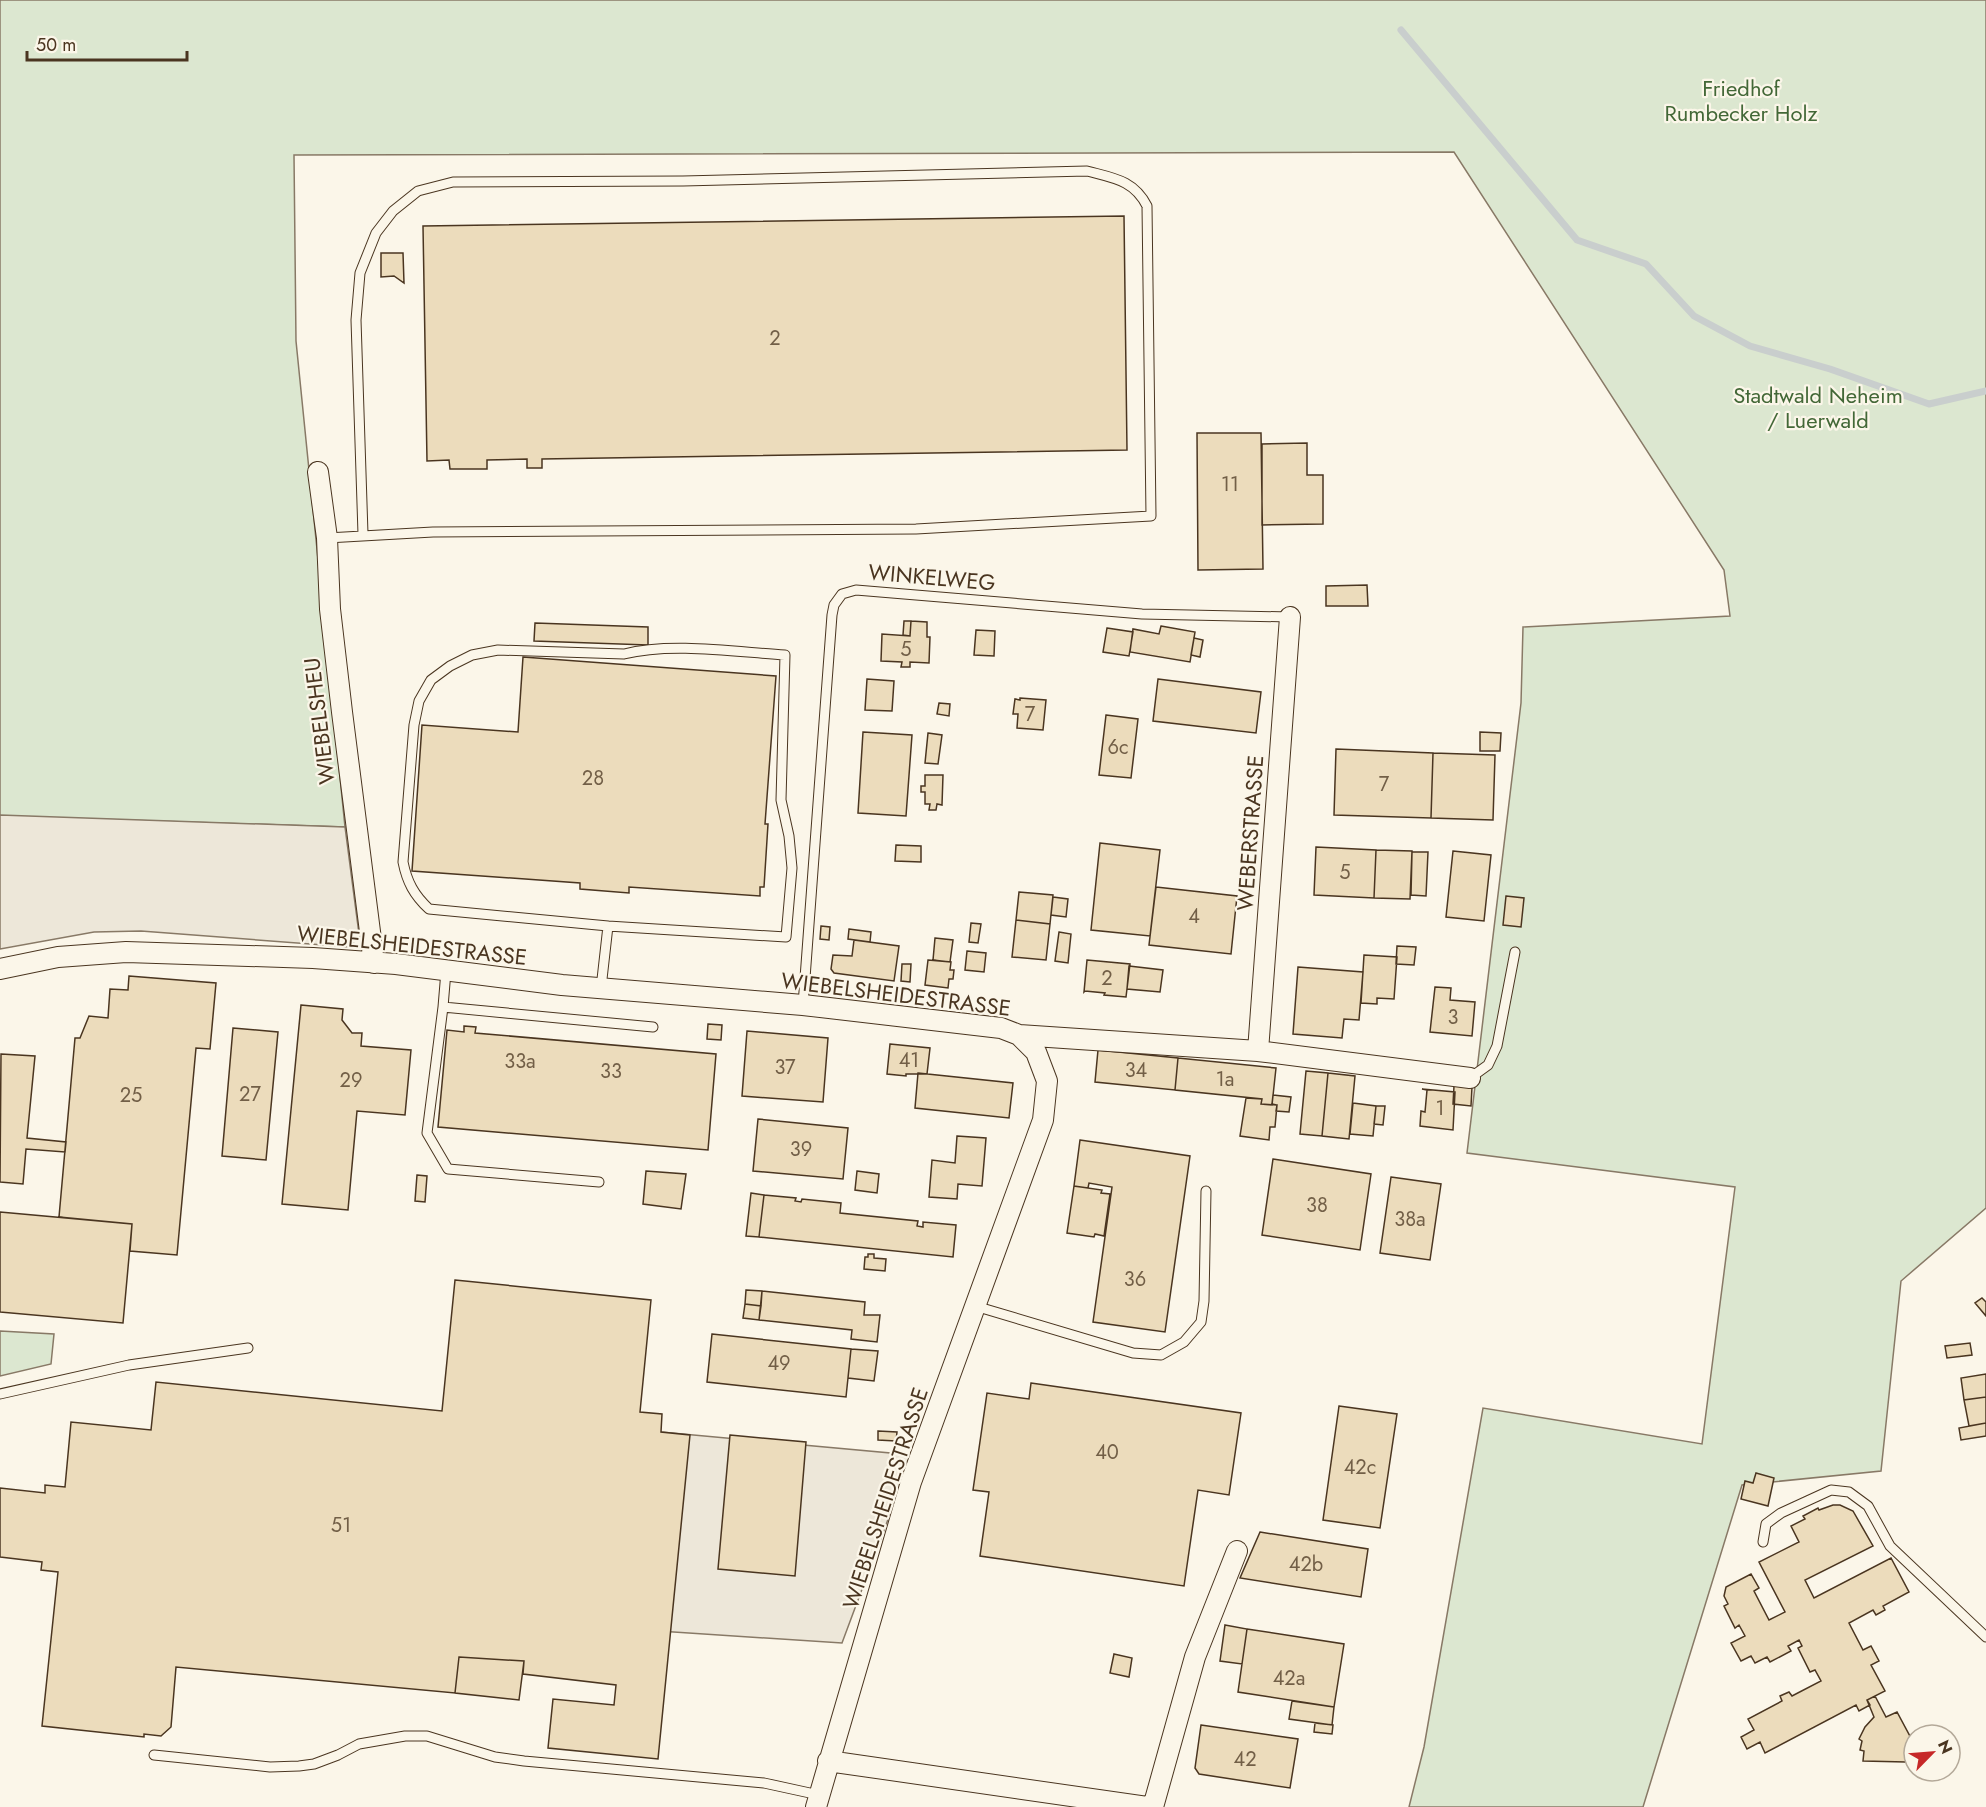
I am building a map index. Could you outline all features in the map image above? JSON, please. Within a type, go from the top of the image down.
[{"type":"street","name":"WIEBELSHEU","points":[[318,472],[327,538],[331,621],[374,963]]},
{"type":"street","name":"WEBERSTRASSE","points":[[1258,1051],[1290,618]]},
{"type":"street","name":"WIEBELSHEIDESTRASSE","points":[[0,969],[58,957],[126,952],[266,956],[374,963],[601,988],[803,1005],[1001,1028],[1019,1035],[1036,1052],[1047,1081],[1043,1120],[911,1482],[817,1801]]},
{"type":"street","points":[[1019,1035],[1258,1051],[1470,1078]]},
{"type":"street","points":[[1153,1807],[1195,1657],[1237,1551]]},
{"type":"street","points":[[828,1761],[1147,1807]]},
{"type":"lane","points":[[327,538],[363,534],[433,532],[916,530],[1151,516],[1147,206],[1141,194],[1124,181],[1088,171],[683,182],[453,182],[418,191],[393,211],[375,233],[360,273],[356,320],[363,534]]},
{"type":"lane","name":"WINKELWEG","points":[[803,1005],[832,615],[834,605],[842,594],[856,590],[1142,614],[1290,618]]},
{"type":"lane","points":[[665,648],[785,655],[781,800],[789,836],[792,868],[786,938],[608,926],[429,909],[416,897],[406,878],[403,862],[414,725],[419,701],[431,681],[450,666],[472,655],[498,650],[624,654],[643,649],[665,648]]},
{"type":"lane","points":[[601,988],[608,926]]},
{"type":"lane","points":[[1470,1078],[1488,1065],[1497,1046],[1515,952]]},
{"type":"lane","points":[[446,970],[427,1133],[448,1169],[599,1182]]},
{"type":"lane","points":[[443,1007],[653,1027]]},
{"type":"lane","points":[[975,1306],[1133,1353],[1161,1355],[1184,1342],[1200,1322],[1204,1301],[1206,1191]]},
{"type":"lane","points":[[0,1394],[129,1365],[248,1348]]},
{"type":"lane","points":[[1763,1542],[1766,1524],[1781,1513],[1831,1490],[1849,1492],[1868,1506],[1890,1546],[1986,1636]]},
{"type":"lane","points":[[154,1755],[270,1767],[298,1766],[314,1764],[359,1744],[405,1736],[427,1736],[495,1757],[764,1783],[817,1801]]},
{"type":"green space","name":"Stadtwald Neheim / Luerwald","points":[[0,0],[1986,0],[1986,1208],[1901,1281],[1881,1471],[1742,1485],[1643,1807],[1409,1807],[1424,1747],[1483,1408],[1702,1444],[1735,1187],[1467,1153],[1521,703],[1523,627],[1730,616],[1724,570],[1454,152],[294,155],[296,341],[345,827],[0,816]]},
{"type":"green space","points":[[0,1331],[54,1334],[51,1364],[0,1376]]},
{"type":"shaded area","points":[[0,815],[345,827],[359,934],[350,947],[141,931],[94,932],[0,949]]},
{"type":"shaded area","points":[[661,1432],[912,1455],[842,1643],[491,1620]]},
{"type":"building","points":[[1124,216],[1127,450],[542,459],[542,468],[527,468],[527,459],[487,460],[487,469],[450,469],[449,460],[427,461],[423,226]]},
{"type":"building","points":[[381,253],[403,253],[404,283],[394,276],[381,277]]},
{"type":"building","points":[[1197,433],[1261,433],[1263,569],[1198,570]]},
{"type":"building","points":[[1307,443],[1307,475],[1323,475],[1323,524],[1262,525],[1262,444]]},
{"type":"building","points":[[1367,585],[1368,606],[1326,606],[1326,586]]},
{"type":"building","points":[[904,621],[911,621],[910,636],[903,635]]},
{"type":"building","points":[[911,621],[927,622],[927,637],[930,637],[929,663],[910,662],[910,667],[901,667],[902,662],[881,661],[882,634],[910,636]]},
{"type":"building","points":[[535,623],[648,627],[648,645],[534,641]]},
{"type":"building","points":[[1161,626],[1195,632],[1190,662],[1130,652],[1133,629],[1159,634]]},
{"type":"building","points":[[1107,628],[1133,632],[1129,656],[1103,652]]},
{"type":"building","points":[[976,630],[995,631],[994,656],[974,655]]},
{"type":"building","points":[[1194,638],[1203,640],[1200,657],[1191,655]]},
{"type":"building","points":[[523,657],[776,676],[765,824],[768,824],[764,887],[760,887],[760,896],[629,887],[629,893],[580,889],[580,883],[412,871],[422,725],[518,732]]},
{"type":"building","points":[[867,679],[894,681],[892,711],[865,710]]},
{"type":"building","points":[[1158,679],[1261,692],[1256,733],[1153,721]]},
{"type":"building","points":[[1020,698],[1046,700],[1043,730],[1017,728],[1018,714],[1013,714],[1015,699],[1020,700]]},
{"type":"building","points":[[939,703],[950,704],[949,716],[937,714]]},
{"type":"building","points":[[1106,715],[1138,719],[1131,778],[1099,775]]},
{"type":"building","points":[[863,732],[912,735],[906,816],[858,813]]},
{"type":"building","points":[[1480,732],[1501,733],[1500,751],[1480,751]]},
{"type":"building","points":[[928,733],[942,735],[938,764],[925,763]]},
{"type":"building","points":[[1336,749],[1433,753],[1431,818],[1334,815]]},
{"type":"building","points":[[1433,753],[1495,755],[1493,820],[1431,818]]},
{"type":"building","points":[[925,775],[943,775],[942,805],[937,804],[936,810],[929,810],[930,804],[925,804],[925,792],[921,792],[921,786],[925,786]]},
{"type":"building","points":[[1100,843],[1160,850],[1150,936],[1091,930]]},
{"type":"building","points":[[896,845],[921,846],[921,862],[895,861]]},
{"type":"building","points":[[1316,847],[1376,850],[1374,898],[1314,895]]},
{"type":"building","points":[[1376,850],[1412,851],[1410,899],[1374,898]]},
{"type":"building","points":[[1453,851],[1491,855],[1484,921],[1446,917]]},
{"type":"building","points":[[1412,852],[1428,852],[1426,896],[1411,895]]},
{"type":"building","points":[[1156,887],[1237,896],[1231,954],[1149,945]]},
{"type":"building","points":[[1019,892],[1053,895],[1050,924],[1016,920]]},
{"type":"building","points":[[1506,896],[1524,898],[1521,927],[1503,925]]},
{"type":"building","points":[[1053,897],[1068,899],[1066,917],[1051,915]]},
{"type":"building","points":[[1016,920],[1050,924],[1046,960],[1012,957]]},
{"type":"building","points":[[971,923],[981,924],[978,943],[969,942]]},
{"type":"building","points":[[821,926],[830,927],[829,940],[820,939]]},
{"type":"building","points":[[849,929],[871,932],[870,942],[848,939]]},
{"type":"building","points":[[1059,932],[1071,934],[1068,963],[1055,961]]},
{"type":"building","points":[[935,938],[953,940],[950,962],[933,960]]},
{"type":"building","points":[[854,940],[899,946],[894,981],[834,973],[831,969],[833,955],[852,956]]},
{"type":"building","points":[[1397,946],[1416,947],[1414,965],[1396,964]]},
{"type":"building","points":[[967,951],[986,953],[984,972],[965,970]]},
{"type":"building","points":[[1364,955],[1397,957],[1394,999],[1377,998],[1377,1004],[1361,1003]]},
{"type":"building","points":[[928,960],[951,962],[950,970],[954,970],[953,979],[949,979],[948,988],[925,985]]},
{"type":"building","points":[[1087,960],[1130,964],[1126,997],[1084,992]]},
{"type":"building","points":[[902,964],[911,964],[910,982],[901,981]]},
{"type":"building","points":[[1129,966],[1163,970],[1160,992],[1127,989]]},
{"type":"building","points":[[1298,967],[1363,972],[1359,1020],[1344,1019],[1342,1038],[1293,1034]]},
{"type":"building","points":[[129,976],[216,983],[210,1049],[196,1048],[177,1255],[130,1251],[132,1224],[59,1217],[75,1038],[80,1038],[89,1016],[108,1018],[110,989],[128,990]]},
{"type":"building","points":[[1435,987],[1451,988],[1450,1000],[1475,1002],[1472,1036],[1430,1032]]},
{"type":"building","points":[[301,1005],[343,1009],[342,1020],[352,1033],[362,1033],[361,1046],[411,1050],[405,1115],[357,1111],[348,1210],[282,1204]]},
{"type":"building","points":[[708,1024],[722,1025],[721,1040],[707,1039]]},
{"type":"building","points":[[464,1026],[476,1027],[475,1033],[716,1054],[708,1150],[438,1127],[447,1030],[464,1032]]},
{"type":"building","points":[[233,1028],[278,1032],[266,1160],[222,1156]]},
{"type":"building","points":[[747,1031],[828,1038],[823,1102],[742,1096]]},
{"type":"building","points":[[890,1044],[930,1048],[927,1074],[906,1074],[906,1076],[887,1074]]},
{"type":"building","points":[[1098,1050],[1178,1058],[1175,1090],[1095,1082]]},
{"type":"building","points":[[1,1054],[35,1056],[27,1138],[66,1142],[65,1152],[26,1149],[23,1184],[0,1182]]},
{"type":"building","points":[[1178,1058],[1276,1068],[1272,1105],[1261,1104],[1262,1099],[1175,1090]]},
{"type":"building","points":[[1306,1071],[1328,1073],[1322,1136],[1300,1134]]},
{"type":"building","points":[[918,1073],[1013,1083],[1009,1118],[915,1108]]},
{"type":"building","points":[[1328,1073],[1355,1076],[1349,1139],[1322,1136]]},
{"type":"building","points":[[1454,1086],[1472,1087],[1471,1106],[1453,1104]]},
{"type":"building","points":[[1422,1089],[1455,1092],[1453,1130],[1420,1126],[1421,1111],[1425,1112],[1427,1090]]},
{"type":"building","points":[[1273,1095],[1291,1097],[1289,1112],[1276,1111],[1277,1105],[1272,1104]]},
{"type":"building","points":[[1246,1098],[1262,1099],[1261,1104],[1277,1105],[1275,1127],[1270,1127],[1269,1140],[1240,1136]]},
{"type":"building","points":[[1353,1103],[1376,1106],[1373,1136],[1350,1134]]},
{"type":"building","points":[[1376,1106],[1385,1106],[1383,1125],[1374,1124]]},
{"type":"building","points":[[758,1119],[848,1128],[843,1179],[753,1171]]},
{"type":"building","points":[[957,1136],[986,1138],[982,1186],[958,1184],[957,1199],[929,1197],[932,1160],[955,1163]]},
{"type":"building","points":[[1080,1140],[1190,1156],[1165,1332],[1093,1322],[1112,1187],[1089,1183],[1088,1188],[1074,1186]]},
{"type":"building","points":[[1273,1159],[1371,1174],[1360,1250],[1262,1235]]},
{"type":"building","points":[[646,1171],[686,1174],[681,1209],[643,1204]]},
{"type":"building","points":[[857,1171],[879,1174],[877,1193],[855,1190]]},
{"type":"building","points":[[417,1175],[427,1176],[425,1202],[415,1201]]},
{"type":"building","points":[[1391,1177],[1441,1184],[1430,1260],[1380,1253]]},
{"type":"building","points":[[1074,1186],[1102,1190],[1101,1193],[1110,1194],[1104,1236],[1095,1234],[1094,1237],[1067,1233]]},
{"type":"building","points":[[751,1193],[764,1195],[759,1237],[746,1236]]},
{"type":"building","points":[[764,1195],[796,1198],[795,1201],[801,1202],[802,1199],[841,1203],[840,1213],[918,1221],[917,1226],[923,1227],[923,1222],[956,1225],[953,1257],[759,1237]]},
{"type":"building","points":[[0,1212],[132,1224],[123,1323],[0,1312]]},
{"type":"building","points":[[868,1254],[874,1254],[874,1258],[886,1259],[885,1271],[864,1269],[865,1257],[868,1257]]},
{"type":"building","points":[[455,1280],[651,1300],[640,1412],[662,1414],[661,1432],[690,1435],[658,1759],[548,1748],[553,1699],[614,1705],[616,1685],[523,1674],[524,1661],[459,1657],[455,1693],[176,1667],[171,1727],[161,1736],[144,1734],[144,1737],[42,1726],[58,1572],[41,1570],[42,1562],[0,1557],[0,1488],[45,1493],[45,1485],[65,1487],[71,1422],[151,1430],[156,1382],[442,1411]]},
{"type":"building","points":[[746,1290],[762,1291],[761,1306],[745,1304]]},
{"type":"building","points":[[762,1291],[865,1302],[864,1315],[880,1315],[877,1342],[851,1339],[852,1330],[759,1320]]},
{"type":"building","points":[[1982,1298],[1986,1302],[1986,1316],[1975,1303]]},
{"type":"building","points":[[745,1304],[761,1306],[759,1320],[743,1318]]},
{"type":"building","points":[[712,1334],[851,1349],[846,1397],[707,1382]]},
{"type":"building","points":[[1970,1343],[1972,1355],[1947,1358],[1945,1346]]},
{"type":"building","points":[[851,1349],[878,1351],[874,1381],[848,1378]]},
{"type":"building","points":[[1986,1374],[1986,1397],[1964,1400],[1961,1378]]},
{"type":"building","points":[[1031,1383],[1241,1413],[1229,1495],[1198,1490],[1184,1586],[980,1556],[989,1492],[973,1490],[987,1393],[1029,1399]]},
{"type":"building","points":[[1986,1397],[1986,1423],[1969,1426],[1964,1400]]},
{"type":"building","points":[[1339,1406],[1397,1414],[1380,1528],[1323,1520]]},
{"type":"building","points":[[1986,1423],[1986,1436],[1961,1440],[1959,1428]]},
{"type":"building","points":[[878,1431],[897,1432],[896,1441],[878,1440]]},
{"type":"building","points":[[730,1435],[806,1442],[795,1576],[718,1569]]},
{"type":"building","points":[[1756,1473],[1774,1478],[1768,1506],[1741,1499],[1745,1481],[1753,1483]]},
{"type":"building","points":[[1840,1505],[1853,1511],[1873,1546],[1805,1580],[1814,1598],[1891,1558],[1909,1592],[1883,1606],[1885,1610],[1876,1615],[1873,1610],[1849,1623],[1863,1650],[1871,1646],[1879,1661],[1871,1665],[1885,1691],[1867,1700],[1870,1705],[1859,1711],[1856,1705],[1765,1753],[1760,1742],[1747,1749],[1741,1737],[1754,1730],[1748,1719],[1782,1701],[1780,1696],[1789,1692],[1792,1696],[1821,1681],[1815,1670],[1810,1672],[1798,1648],[1802,1646],[1799,1640],[1788,1646],[1791,1651],[1770,1662],[1767,1657],[1755,1663],[1751,1656],[1741,1661],[1731,1643],[1745,1636],[1739,1625],[1735,1628],[1724,1606],[1728,1604],[1724,1596],[1726,1587],[1751,1574],[1759,1588],[1754,1591],[1769,1620],[1785,1612],[1759,1562],[1799,1542],[1791,1526],[1805,1519],[1803,1516],[1818,1508],[1819,1510]]},
{"type":"building","points":[[1260,1532],[1368,1549],[1361,1597],[1240,1578]]},
{"type":"building","points":[[1225,1625],[1247,1629],[1242,1664],[1220,1661]]},
{"type":"building","points":[[1247,1629],[1344,1644],[1334,1707],[1238,1692]]},
{"type":"building","points":[[1114,1654],[1132,1658],[1129,1677],[1110,1673]]},
{"type":"building","points":[[459,1657],[524,1661],[519,1700],[455,1693]]},
{"type":"building","points":[[1875,1696],[1886,1717],[1897,1712],[1903,1723],[1902,1762],[1863,1761],[1864,1751],[1860,1750],[1862,1741],[1859,1739],[1865,1727],[1874,1717],[1867,1700]]},
{"type":"building","points":[[1292,1701],[1334,1707],[1332,1725],[1289,1719]]},
{"type":"building","points":[[1315,1723],[1333,1725],[1332,1734],[1314,1732]]},
{"type":"building","points":[[1201,1725],[1298,1739],[1290,1788],[1199,1774],[1195,1768]]},
{"type":"waterway","points":[[1401,30],[1577,240],[1646,264],[1694,316],[1750,346],[1830,369],[1929,404],[1986,391]]},
{"type":"park label","name":"Friedhof Rumbecker Holz","points":[[1741,100]]}]
